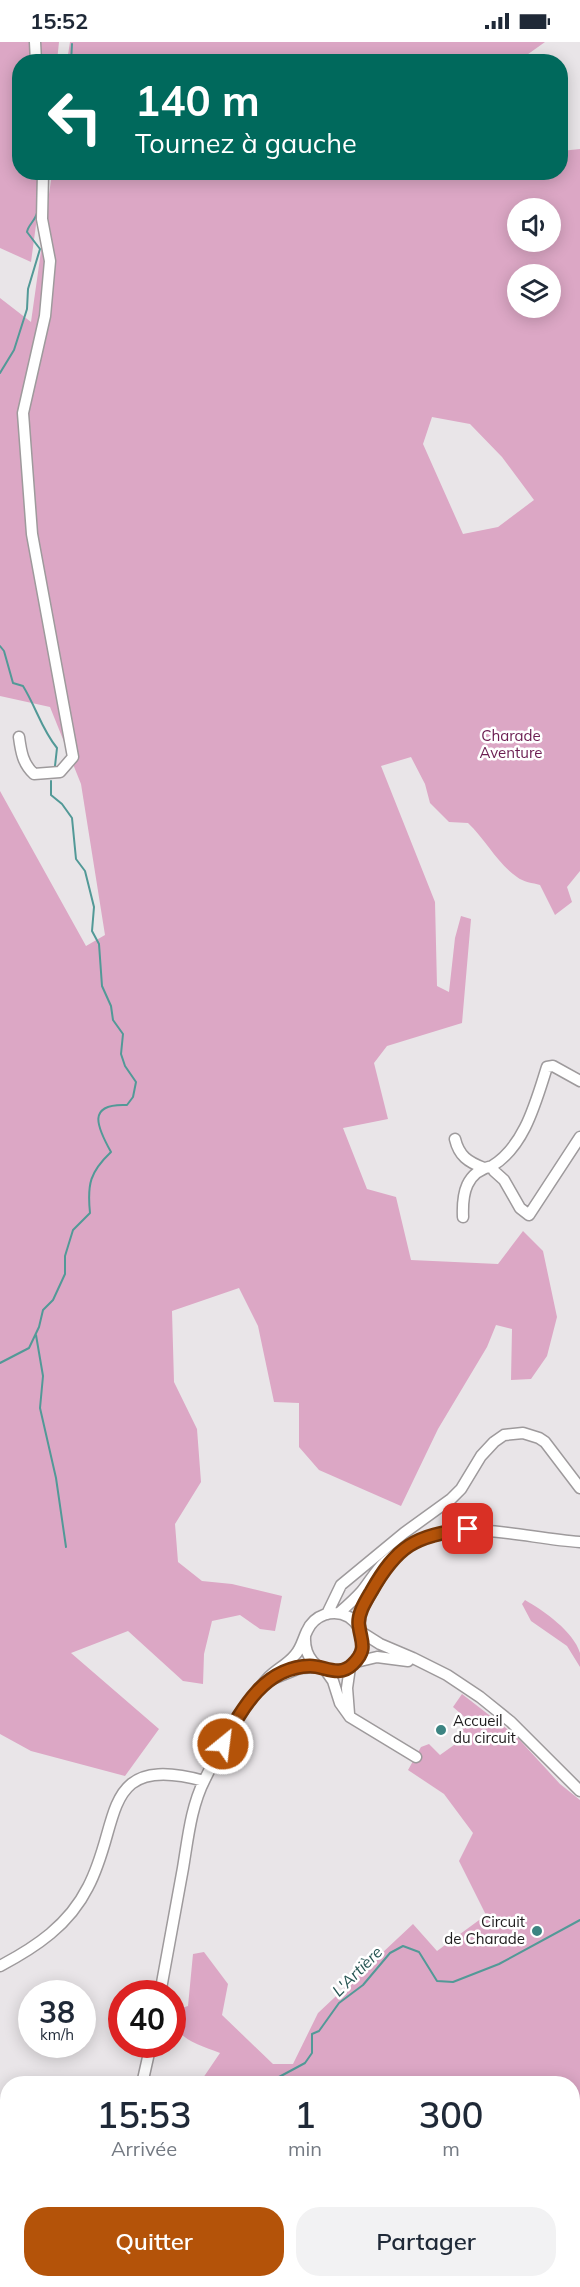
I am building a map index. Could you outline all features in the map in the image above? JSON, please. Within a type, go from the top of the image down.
[{"type":"street","points":[[19,737],[21,754],[27,767],[34,774],[60,772],[74,757],[32,534],[23,413],[45,316],[50,261],[42,219],[43,180]]},
{"type":"street","points":[[463,1217],[465,1187],[471,1177],[500,1161],[516,1141],[534,1110],[547,1066],[553,1066],[580,1081]]},
{"type":"street","points":[[455,1139],[458,1152],[471,1163],[488,1167],[494,1171],[504,1180],[520,1208],[529,1215],[580,1137]]},
{"type":"street","points":[[327,1614],[339,1587],[404,1533],[451,1499],[461,1489],[488,1448],[504,1435],[523,1433],[539,1438],[551,1448],[580,1488]]},
{"type":"street","points":[[339,1613],[363,1590],[380,1567],[396,1554],[429,1536],[468,1529],[580,1542]]},
{"type":"street","points":[[350,1717],[346,1688],[353,1664],[361,1652],[361,1611],[396,1554]]},
{"type":"street","points":[[162,1980],[188,1836],[204,1781],[241,1712],[269,1676],[297,1653],[312,1622],[327,1614],[339,1613],[347,1616],[380,1644],[460,1683],[496,1709],[580,1791]]},
{"type":"street","points":[[304,1637],[308,1658],[333,1681],[340,1703],[350,1717],[416,1757]]},
{"type":"street","points":[[259,1688],[283,1673],[300,1668],[337,1671],[377,1656],[433,1669]]},
{"type":"street","points":[[0,1966],[47,1937],[66,1919],[81,1898],[93,1877],[117,1803],[128,1785],[139,1778],[158,1774],[204,1781]]},
{"type":"street","points":[[144,2076],[148,2058]]},
{"type":"green space","points":[[0,42],[59,42],[58,54],[12,54],[12,180],[42,180],[31,262],[0,248]]},
{"type":"green space","points":[[70,42],[545,42],[528,54],[68,54]]},
{"type":"green space","name":"Charade Aventure","points":[[580,149],[580,871],[567,887],[572,902],[555,915],[540,885],[517,877],[503,865],[468,823],[449,822],[430,803],[425,784],[411,757],[381,766],[435,902],[437,986],[449,992],[455,938],[461,916],[471,919],[462,1023],[387,1046],[374,1063],[388,1119],[343,1128],[367,1189],[396,1197],[411,1260],[498,1264],[523,1231],[543,1251],[557,1317],[547,1356],[531,1379],[511,1380],[512,1329],[496,1325],[487,1347],[438,1429],[401,1506],[319,1470],[299,1447],[299,1403],[274,1402],[258,1326],[239,1288],[172,1311],[174,1382],[197,1429],[201,1482],[175,1524],[178,1562],[202,1581],[232,1584],[282,1596],[275,1631],[260,1629],[240,1615],[212,1621],[204,1654],[203,1684],[183,1681],[128,1631],[71,1653],[159,1729],[125,1776],[31,1751],[0,1734],[0,791],[86,946],[105,935],[81,784],[50,707],[0,696],[0,298],[31,322],[51,180],[568,180],[568,150]],"holes":[[[432,417],[470,424],[502,457],[534,500],[498,527],[463,534],[423,444]]]},
{"type":"green space","points":[[525,1600],[565,1629],[580,1653],[580,1667],[567,1646],[531,1621],[522,1604]]},
{"type":"green space","points":[[462,1694],[515,1735],[560,1784],[580,1800],[580,2076],[204,2076],[220,2053],[186,2038],[186,2007],[188,2006],[193,1954],[204,1952],[228,1984],[222,2015],[273,2064],[293,2064],[318,2013],[413,1924],[437,1951],[486,1915],[459,1861],[473,1833],[444,1794],[408,1770],[421,1747],[429,1744],[440,1755],[454,1745],[467,1719],[453,1707]]},
{"type":"waterway","points":[[71,54],[72,44]]},
{"type":"waterway","points":[[0,373],[14,350],[27,309],[28,289],[40,249],[27,232],[37,213]]},
{"type":"waterway","points":[[0,646],[4,651],[13,683],[23,686],[47,734],[57,748],[55,766]]},
{"type":"waterway","points":[[0,1363],[29,1348],[39,1327],[43,1310],[53,1300],[65,1274],[65,1256],[73,1230],[90,1213],[89,1194],[94,1172],[111,1152],[99,1126],[100,1112],[114,1105],[127,1105],[133,1097],[136,1082],[125,1066],[121,1054],[123,1034],[113,1020],[111,1006],[102,986],[99,944],[92,931],[94,907],[85,871],[76,859],[72,818],[62,804],[51,795],[51,781]]},
{"type":"waterway","points":[[36,1335],[43,1376],[40,1408],[56,1478],[66,1547]]},
{"type":"waterway","name":"L'Artière","points":[[281,2076],[305,2063],[312,2053],[312,2034],[319,2031],[339,2003],[363,1985],[390,1953],[403,1946],[419,1952],[437,1981],[453,1982],[499,1964],[580,1920]]},
{"type":"place","name":"Accueil du circuit","points":[[441,1730]]},
{"type":"place","name":"Circuit de Charade","points":[[537,1931]]},
{"type":"route","points":[[223,1744],[250,1698],[259,1688],[276,1677],[306,1667],[317,1667],[333,1672],[341,1671],[356,1662],[361,1652],[363,1639],[359,1627],[361,1611],[396,1554],[429,1536],[441,1532],[468,1529]]}]
